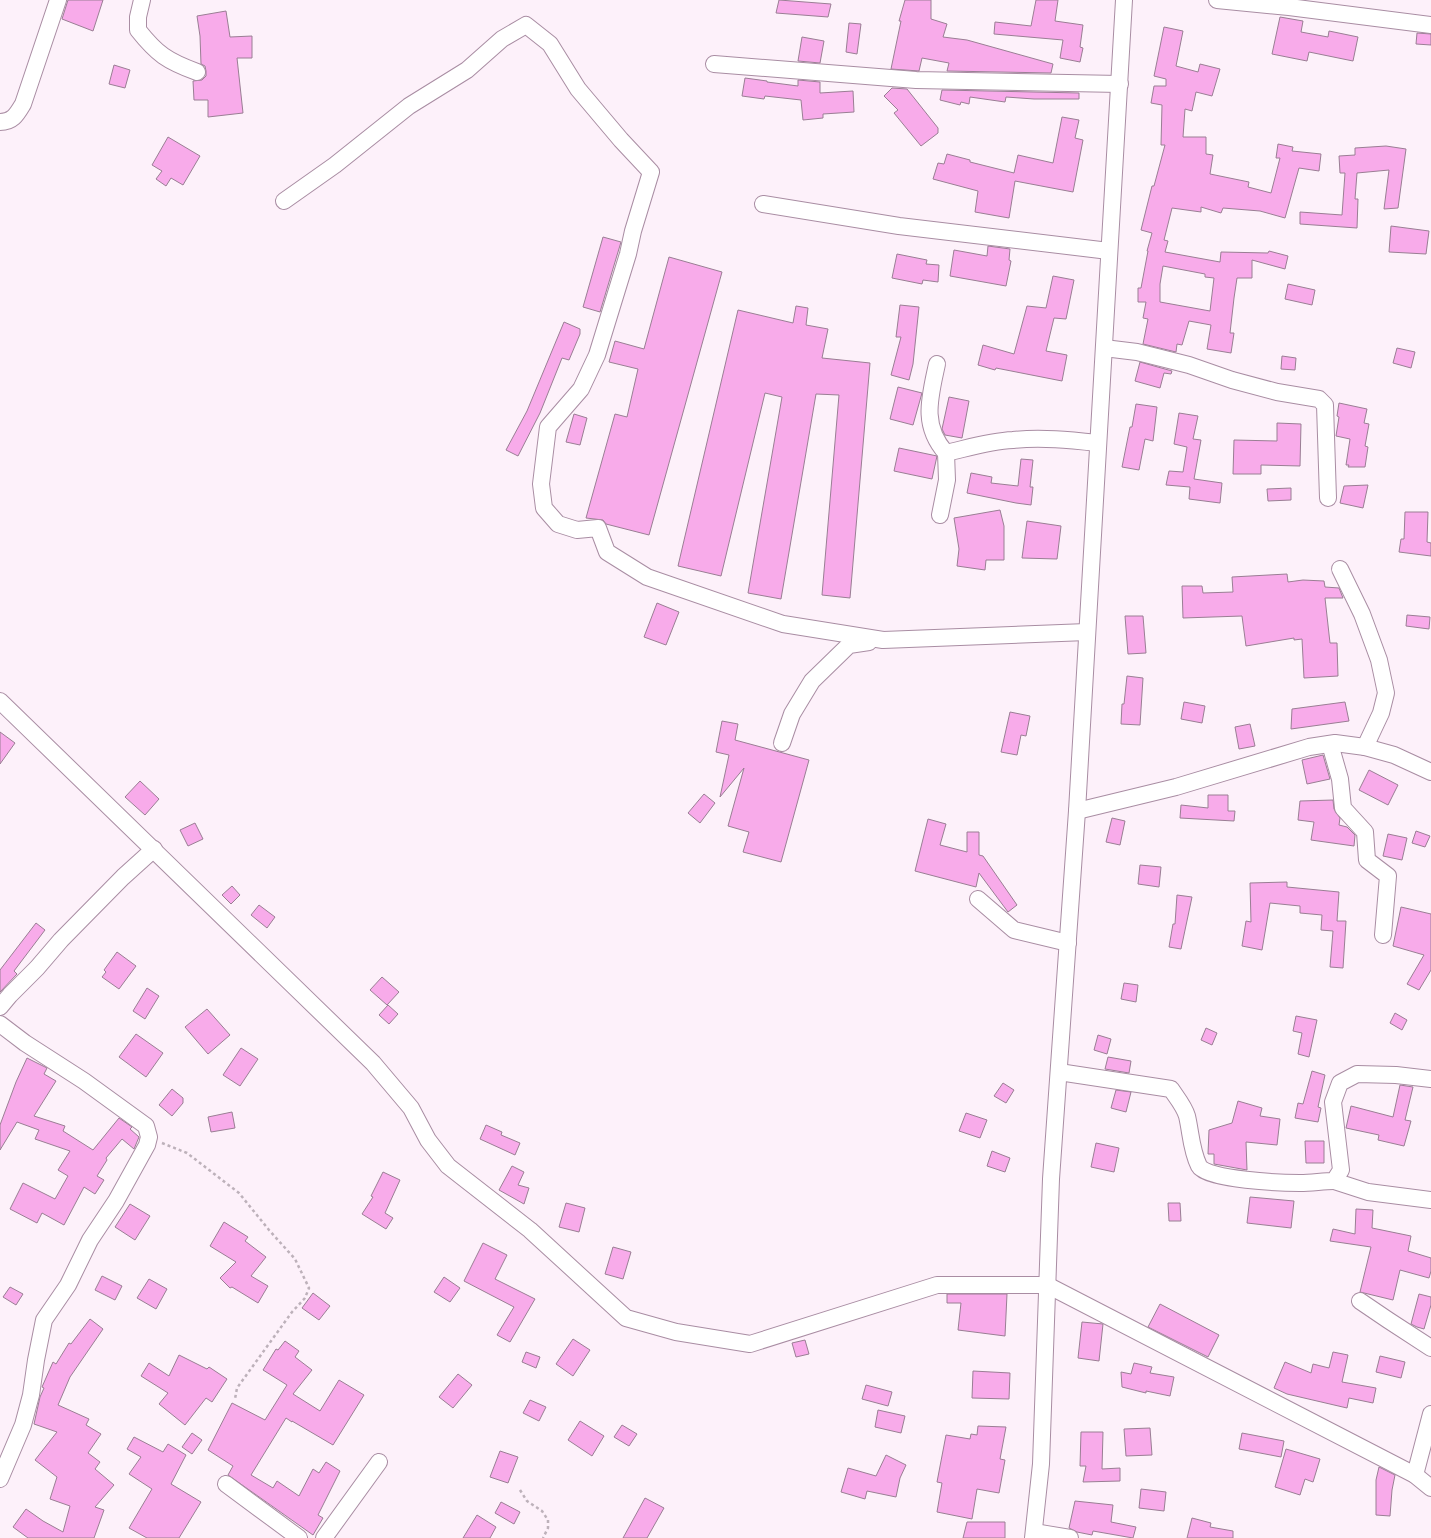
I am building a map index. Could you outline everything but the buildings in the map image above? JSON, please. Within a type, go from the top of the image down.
[{"type":"street","points":[[0,122],[6,122],[17,115],[58,0]]},
{"type":"street","points":[[142,0],[138,17],[138,30],[153,48],[174,64],[197,72]]},
{"type":"street","points":[[1070,1538],[1034,1535],[1041,1464],[1051,1179],[1077,811],[1124,0]]},
{"type":"street","points":[[1217,0],[1289,7],[1431,25]]},
{"type":"street","points":[[284,201],[335,165],[409,106],[467,70],[502,38],[526,26],[550,44],[578,89],[621,140],[651,172],[597,355],[581,389],[548,427],[541,484],[544,508],[558,524],[577,530],[598,528],[607,552],[647,577],[783,624],[883,640]]},
{"type":"street","points":[[714,64],[916,80],[1120,84]]},
{"type":"street","points":[[762,204],[899,226],[1109,251]]},
{"type":"street","points":[[1104,348],[1137,352],[1189,365],[1232,380],[1277,392],[1318,399],[1325,405],[1328,498]]},
{"type":"street","points":[[937,364],[929,400],[931,426],[938,444],[946,453],[947,480],[940,515]]},
{"type":"street","points":[[946,453],[975,446],[1012,440],[1059,439],[1098,443]]},
{"type":"street","points":[[1340,569],[1362,614],[1380,660],[1386,693],[1381,714],[1365,746]]},
{"type":"street","points":[[782,743],[792,714],[812,681],[849,645],[883,640],[1087,632]]},
{"type":"street","points":[[0,701],[373,1063],[411,1108],[428,1140],[448,1166],[530,1230],[626,1318],[676,1332],[750,1344],[936,1285],[1047,1285],[1415,1475],[1431,1488]]},
{"type":"street","points":[[1077,811],[1176,787],[1309,747],[1335,742],[1365,746],[1394,755],[1431,772]]},
{"type":"street","points":[[1330,744],[1340,779],[1343,808],[1364,832],[1367,860],[1388,876],[1383,935]]},
{"type":"street","points":[[0,1007],[10,995],[38,968],[61,940],[123,877],[154,849]]},
{"type":"street","points":[[978,899],[1014,930],[1068,943]]},
{"type":"street","points":[[0,1024],[25,1043],[84,1081],[146,1126],[149,1137],[147,1145],[116,1202],[90,1240],[68,1285],[44,1320],[27,1410],[1,1476]]},
{"type":"street","points":[[1059,1072],[1171,1090],[1187,1115],[1194,1154],[1200,1169],[1210,1174],[1236,1178],[1301,1183],[1334,1181],[1368,1192],[1431,1200]]},
{"type":"street","points":[[1334,1181],[1341,1170],[1333,1102],[1340,1083],[1357,1074],[1396,1075],[1431,1079]]},
{"type":"street","points":[[1360,1301],[1431,1348]]},
{"type":"street","points":[[1415,1475],[1431,1414]]},
{"type":"street","points":[[324,1538],[379,1462]]},
{"type":"street","points":[[226,1484],[299,1538]]},
{"type":"path","points":[[149,1137],[187,1153],[239,1193],[295,1259],[309,1288],[305,1298],[292,1312],[237,1388],[235,1399]]},
{"type":"path","points":[[520,1490],[527,1501],[542,1511],[548,1520],[548,1528],[543,1538]]}]
